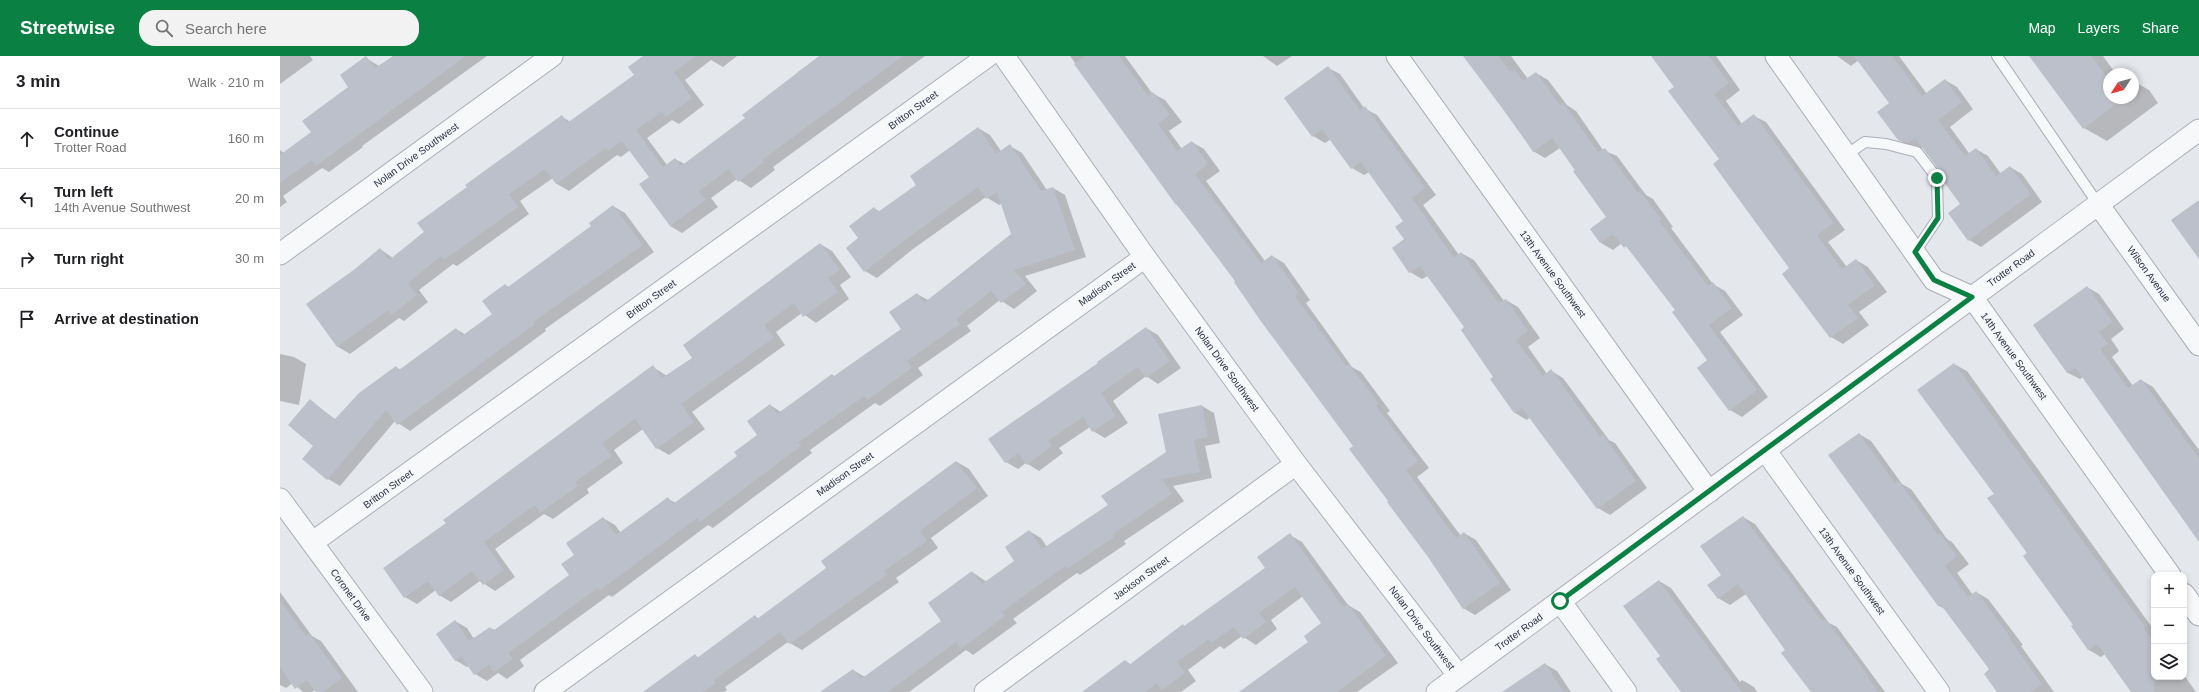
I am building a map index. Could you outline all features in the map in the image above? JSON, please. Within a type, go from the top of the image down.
[{"type":"street","name":"Nolan Drive Southwest","points":[[280,254],[552,56]]},
{"type":"street","name":"Britton Street","points":[[313,542],[988,56]]},
{"type":"street","name":"Nolan Drive Southwest","points":[[1004,56],[1145,257],[1296,464],[1459,676]]},
{"type":"street","name":"13th Avenue Southwest","points":[[1397,56],[1709,492]]},
{"type":"street","points":[[1776,56],[1934,280],[1972,297]]},
{"type":"street","name":"Trotter Road","points":[[1437,692],[2199,130]]},
{"type":"street","name":"Wilson Avenue","points":[[2098,204],[2199,345]]},
{"type":"street","name":"Madison Street","points":[[546,692],[1145,257]]},
{"type":"street","name":"14th Avenue Southwest","points":[[1972,297],[2168,572]]},
{"type":"street","name":"13th Avenue Southwest","points":[[1765,450],[1939,692]]},
{"type":"street","name":"Jackson Street","points":[[984,692],[1296,464]]},
{"type":"street","name":"Coronet Drive","points":[[280,499],[422,692]]},
{"type":"street","points":[[2187,598],[2199,615]]},
{"type":"street","points":[[1560,601],[1626,692]]},
{"type":"lane","points":[[1997,56],[2098,204]]},
{"type":"lane","points":[[1846,155],[1865,142],[1894,146],[1917,152],[1937,178],[1938,218],[1915,252]]},
{"type":"building","points":[[366,56],[375,68],[394,56],[466,56],[316,166],[312,160],[280,183],[280,155],[311,132],[302,121],[348,87],[340,75]]},
{"type":"building","points":[[643,56],[696,56],[674,72],[692,98],[666,117],[662,112],[636,130],[663,167],[675,158],[681,166],[745,118],[742,115],[819,56],[903,56],[762,160],[764,162],[738,182],[729,169],[699,191],[706,200],[670,226],[639,184],[649,177],[622,141],[608,151],[606,148],[556,184],[545,169],[509,194],[518,207],[444,260],[441,256],[408,283],[417,295],[392,315],[388,310],[337,347],[306,304],[355,269],[380,248],[389,260],[424,232],[417,223],[467,187],[465,185],[562,115],[567,123],[634,75],[628,67]]},
{"type":"building","points":[[1085,56],[1119,56],[1148,96],[1153,92],[1170,115],[1158,124],[1177,151],[1192,141],[1208,164],[1195,174],[1261,263],[1272,255],[1299,293],[1295,296],[1346,366],[1349,364],[1379,404],[1376,406],[1418,461],[1406,470],[1456,538],[1464,532],[1500,583],[1463,609],[1428,557],[1349,449],[1353,446],[1260,320],[1234,282],[1235,281],[1177,204],[1176,205],[1074,64]]},
{"type":"building","points":[[1463,56],[1499,56],[1510,72],[1514,69],[1523,81],[1536,72],[1560,105],[1563,102],[1598,152],[1605,148],[1638,193],[1640,191],[1662,220],[1659,221],[1708,286],[1713,282],[1732,308],[1709,325],[1757,390],[1729,411],[1697,368],[1707,360],[1672,312],[1675,310],[1626,246],[1624,248],[1613,234],[1600,243],[1590,229],[1606,217],[1573,171],[1575,170],[1552,138],[1533,152],[1521,133]]},
{"type":"building","points":[[1651,56],[1709,56],[1729,83],[1714,94],[1738,126],[1754,114],[1834,223],[1817,235],[1842,269],[1856,259],[1875,285],[1848,305],[1858,318],[1830,338],[1782,274],[1789,268],[1713,164],[1719,159],[1668,91],[1674,87]]},
{"type":"building","points":[[1854,56],[1892,56],[1922,96],[1945,79],[1962,102],[1938,120],[1965,156],[1976,148],[1996,176],[2010,166],[2031,194],[1968,241],[1948,213],[1960,204],[1944,182],[1942,174],[1915,138],[1908,143],[1898,140],[1877,112],[1889,103]]},
{"type":"building","points":[[2029,56],[2091,56],[2103,72],[2103,104],[2116,104],[2083,129]]},
{"type":"building","points":[[1328,66],[1360,110],[1365,106],[1425,188],[1412,198],[1454,258],[1461,252],[1499,303],[1506,299],[1528,331],[1516,340],[1543,376],[1551,369],[1600,437],[1603,435],[1636,481],[1597,509],[1522,408],[1514,413],[1490,379],[1493,377],[1461,330],[1464,327],[1420,266],[1409,273],[1392,248],[1404,239],[1395,227],[1403,221],[1361,162],[1351,169],[1322,129],[1312,137],[1284,98]]},
{"type":"building","points":[[978,127],[996,154],[1010,144],[1041,191],[1053,187],[1075,250],[1014,270],[1026,284],[1001,303],[991,291],[956,319],[960,324],[907,361],[912,368],[867,400],[864,396],[798,443],[801,446],[700,522],[697,518],[599,591],[598,588],[508,653],[513,659],[494,672],[489,665],[474,675],[461,656],[455,661],[436,634],[455,620],[469,641],[490,627],[493,631],[569,575],[561,564],[574,555],[566,543],[603,517],[616,535],[668,497],[673,504],[737,456],[734,452],[757,435],[747,421],[770,404],[777,414],[832,374],[834,376],[901,329],[889,312],[917,293],[924,303],[1011,234],[997,192],[986,199],[978,187],[864,272],[846,248],[858,238],[849,226],[874,207],[878,212],[916,185],[910,176]]},
{"type":"building","points":[[2199,200],[2199,259],[2171,220]]},
{"type":"building","points":[[613,205],[643,245],[533,322],[535,324],[397,425],[386,410],[327,480],[302,459],[313,446],[288,425],[310,399],[334,420],[359,393],[396,366],[399,370],[456,328],[462,336],[492,314],[482,301],[505,284],[508,287],[591,226],[589,223]]},
{"type":"building","points":[[820,243],[840,270],[828,278],[838,292],[803,317],[794,303],[764,325],[774,338],[681,404],[694,422],[656,449],[635,419],[602,443],[612,456],[575,482],[578,486],[540,513],[535,505],[484,542],[504,570],[483,585],[472,571],[439,596],[428,581],[404,598],[383,568],[446,523],[443,520],[653,365],[662,378],[692,358],[683,345]]},
{"type":"building","points":[[2087,286],[2113,322],[2099,332],[2108,344],[2100,349],[2128,388],[2141,379],[2199,458],[2199,542],[2075,367],[2067,373],[2033,325]]},
{"type":"building","points":[[1146,327],[1170,361],[1146,378],[1138,367],[1101,393],[1116,416],[1092,432],[1083,417],[1048,441],[1052,446],[1027,465],[1018,453],[1005,463],[988,439],[1098,363],[1097,362]]},
{"type":"building","points":[[1954,363],[2145,627],[2144,628],[2151,638],[2151,680],[2154,680],[2154,692],[2131,692],[2097,644],[2088,650],[2071,626],[2073,625],[2023,556],[2027,553],[1987,498],[1994,494],[1917,390]]},
{"type":"building","points":[[1202,405],[1208,437],[1194,440],[1200,472],[1162,479],[1172,494],[1113,534],[1114,537],[1067,569],[1065,566],[1002,612],[1005,616],[961,649],[956,642],[888,692],[820,692],[853,669],[861,679],[941,621],[928,603],[972,571],[982,584],[1014,561],[1005,547],[1029,530],[1042,549],[1108,505],[1101,496],[1166,452],[1158,414]]},
{"type":"building","points":[[1859,433],[1895,483],[1899,481],[1938,535],[1940,534],[1957,556],[1945,566],[1968,597],[1976,591],[2011,638],[2010,639],[2042,684],[2031,692],[1997,692],[1984,674],[1989,669],[1941,605],[1938,606],[1828,455]]},
{"type":"building","points":[[956,461],[977,488],[920,531],[927,541],[884,571],[887,575],[789,644],[780,632],[714,680],[716,683],[703,692],[643,692],[695,654],[697,658],[755,615],[757,619],[826,568],[821,561]]},
{"type":"building","points":[[1743,516],[1822,621],[1825,619],[1859,663],[1878,692],[1811,692],[1781,653],[1785,650],[1738,584],[1718,599],[1707,585],[1721,575],[1700,546]]},
{"type":"building","points":[[1290,533],[1343,607],[1348,604],[1386,656],[1337,692],[1239,692],[1308,642],[1304,636],[1321,623],[1295,587],[1259,613],[1266,622],[1243,639],[1234,627],[1211,643],[1209,639],[1177,662],[1185,673],[1162,690],[1157,683],[1145,692],[1082,692],[1125,660],[1129,665],[1183,624],[1184,626],[1265,568],[1257,557]]},
{"type":"building","points":[[1659,580],[1742,692],[1681,692],[1656,659],[1660,656],[1623,606]]},
{"type":"building","points":[[280,600],[306,636],[309,633],[342,678],[323,692],[316,692],[307,680],[295,689],[280,667]]},
{"type":"building","points":[[1545,663],[1564,692],[1502,692]]},
{"type":"route","points":[[1560,601],[1972,297],[1934,280],[1915,252],[1938,218],[1937,178]]}]
